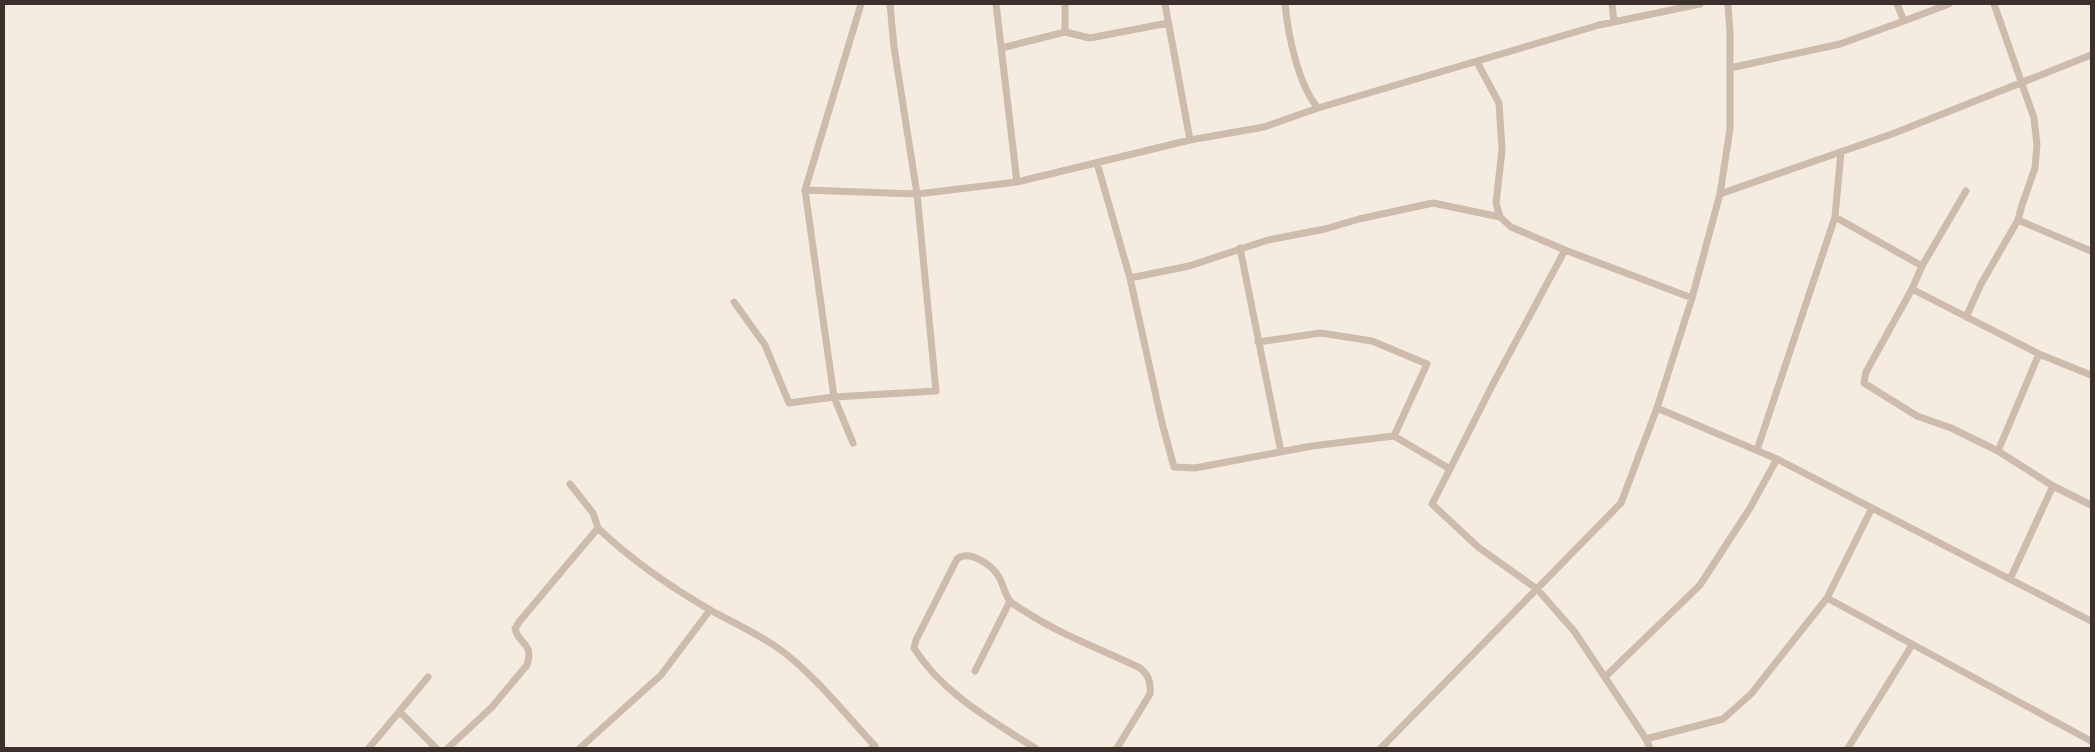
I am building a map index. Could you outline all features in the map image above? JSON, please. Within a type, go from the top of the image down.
[{"type":"street","points":[[853,443],[834,397],[806,190],[861,4]]},
{"type":"street","points":[[734,302],[765,345],[789,403],[834,397],[936,391],[917,194],[894,47],[890,4]]},
{"type":"street","points":[[996,4],[1017,182]]},
{"type":"street","points":[[1065,4],[1065,32]]},
{"type":"street","points":[[1164,4],[1190,140]]},
{"type":"street","points":[[1285,4],[1288,32],[1307,92],[1318,108]]},
{"type":"street","points":[[1612,4],[1614,22]]},
{"type":"street","points":[[806,190],[917,194],[1017,182],[1190,140],[1264,127],[1318,108],[1614,22],[1700,4]]},
{"type":"street","points":[[1382,748],[1621,504],[1656,408],[1692,298],[1720,194],[1730,129],[1728,4]]},
{"type":"street","points":[[1896,4],[1904,21]]},
{"type":"street","points":[[1730,68],[1840,44],[1950,4]]},
{"type":"street","points":[[1966,317],[1981,284],[2018,220],[2035,168],[2037,145],[2034,118],[2023,82],[1994,4]]},
{"type":"street","points":[[1002,48],[1065,32],[1090,38],[1168,23]]},
{"type":"street","points":[[1720,194],[1942,116],[2091,55]]},
{"type":"street","points":[[1477,62],[1499,103],[1502,150],[1496,202],[1500,217]]},
{"type":"street","points":[[1757,450],[1835,217],[1841,152]]},
{"type":"street","points":[[1097,163],[1130,278],[1172,464],[1177,468],[1195,468],[1312,446],[1394,436],[1450,469]]},
{"type":"street","points":[[1966,191],[1922,266],[1912,289],[1866,372],[1864,383],[1917,416],[1951,428],[1998,451],[2053,486],[2091,505]]},
{"type":"street","points":[[1130,278],[1189,266],[1268,240],[1325,229],[1359,219],[1433,203],[1500,217],[1511,227],[1565,250],[1692,298]]},
{"type":"street","points":[[1835,217],[1922,266]]},
{"type":"street","points":[[2018,220],[2091,252]]},
{"type":"street","points":[[1240,248],[1282,452]]},
{"type":"street","points":[[1565,250],[1493,384],[1432,504],[1478,547],[1537,589],[1574,631],[1646,739],[1650,748]]},
{"type":"street","points":[[1912,289],[2039,354],[2091,375]]},
{"type":"street","points":[[1258,342],[1321,334],[1372,341],[1427,364],[1394,436]]},
{"type":"street","points":[[1998,451],[2039,354]]},
{"type":"street","points":[[1656,408],[1777,459],[2091,621]]},
{"type":"street","points":[[1605,677],[1700,585],[1750,508],[1777,459]]},
{"type":"street","points":[[570,484],[592,512],[598,528],[615,544],[710,610],[780,649],[817,683],[874,746],[872,748]]},
{"type":"street","points":[[2010,579],[2053,486]]},
{"type":"street","points":[[1646,739],[1723,718],[1751,694],[1827,598],[1872,508]]},
{"type":"street","points":[[448,748],[492,707],[527,664],[530,656],[529,647],[518,636],[515,629],[598,528]]},
{"type":"street","points":[[1035,748],[982,714],[937,677],[924,664],[914,648],[916,640],[959,557],[972,557],[984,562],[994,571],[1010,601],[1051,627],[1140,668],[1146,673],[1151,688],[1150,694],[1117,748]]},
{"type":"street","points":[[1827,598],[1912,646],[2091,740]]},
{"type":"street","points":[[975,671],[1010,601]]},
{"type":"street","points":[[580,748],[661,675],[710,610]]},
{"type":"street","points":[[1848,748],[1912,646]]},
{"type":"street","points":[[369,748],[428,678]]},
{"type":"street","points":[[400,712],[436,748]]}]
